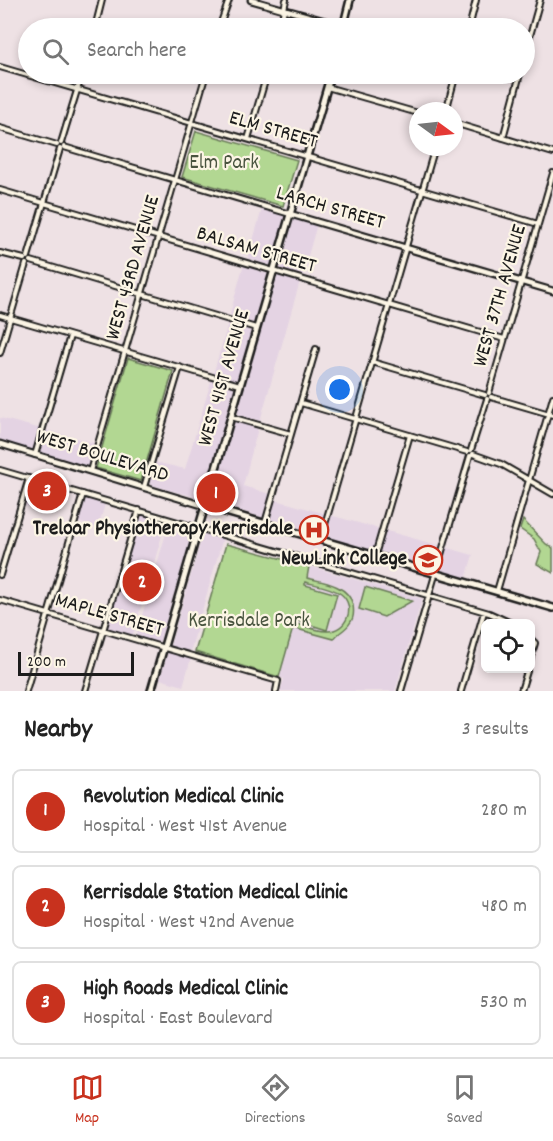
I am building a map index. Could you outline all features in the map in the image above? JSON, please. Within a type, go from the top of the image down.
[{"type":"main road","points":[[345,18],[350,0]]},
{"type":"main road","name":"WEST 41ST AVENUE","points":[[151,691],[328,84]]},
{"type":"main road","name":"WEST BOULEVARD","points":[[205,506],[321,538],[553,608]]},
{"type":"street","points":[[98,18],[102,0]]},
{"type":"street","points":[[223,18],[229,0]]},
{"type":"street","points":[[251,0],[314,18]]},
{"type":"street","points":[[282,18],[285,0]]},
{"type":"street","points":[[472,18],[476,0]]},
{"type":"street","points":[[535,19],[540,0]]},
{"type":"street","name":"ELM STREET","points":[[0,67],[18,72]]},
{"type":"street","name":"ELM STREET","points":[[60,84],[538,224]]},
{"type":"street","points":[[0,353],[79,84]]},
{"type":"street","name":"WEST 43RD AVENUE","points":[[90,471],[203,84]]},
{"type":"street","points":[[248,139],[264,84]]},
{"type":"street","points":[[448,102],[453,84]]},
{"type":"street","points":[[503,138],[517,84]]},
{"type":"street","points":[[327,87],[409,110]]},
{"type":"street","points":[[463,126],[553,153]]},
{"type":"street","name":"LARCH STREET","points":[[0,128],[553,291]]},
{"type":"street","points":[[321,538],[432,156]]},
{"type":"street","name":"WEST 37TH AVENUE","points":[[401,691],[553,173]]},
{"type":"street","name":"BALSAM STREET","points":[[0,190],[504,339]]},
{"type":"street","points":[[0,253],[256,328]]},
{"type":"street","points":[[0,315],[240,385]]},
{"type":"street","points":[[36,455],[70,336]]},
{"type":"street","points":[[265,523],[316,349]]},
{"type":"street","points":[[372,362],[551,414]]},
{"type":"street","points":[[144,487],[180,367]]},
{"type":"street","points":[[496,591],[529,478],[551,414],[553,397]]},
{"type":"street","points":[[301,403],[494,460],[529,478],[553,494]]},
{"type":"street","points":[[231,416],[291,434]]},
{"type":"street","points":[[375,555],[410,435]]},
{"type":"street","name":"WEST BOULEVARD","points":[[0,444],[205,506]]},
{"type":"street","points":[[0,470],[484,612],[501,619]]},
{"type":"street","points":[[0,575],[29,478]]},
{"type":"street","points":[[26,691],[83,494]]},
{"type":"street","points":[[85,691],[139,510]]},
{"type":"street","name":"MAPLE STREET","points":[[0,600],[278,681],[276,691]]},
{"type":"street","points":[[461,691],[484,612]]},
{"type":"street","points":[[521,691],[527,673]]},
{"type":"shaded area","points":[[262,209],[285,216],[270,266],[248,258]]},
{"type":"shaded area","points":[[297,218],[317,224],[302,277],[280,269],[293,221]]},
{"type":"shaded area","points":[[243,267],[268,274],[253,323],[232,317],[230,314]]},
{"type":"shaded area","points":[[280,275],[300,281],[260,421],[239,415],[237,411],[276,277]]},
{"type":"shaded area","points":[[230,323],[252,331],[239,377],[233,386],[235,390],[203,499],[151,485],[149,483],[155,462],[185,469]]},
{"type":"shaded area","points":[[0,418],[94,443],[88,467],[0,441]]},
{"type":"shaded area","points":[[237,421],[258,428],[243,486],[270,494],[269,498],[473,555],[466,578],[211,502],[234,423]]},
{"type":"shaded area","points":[[33,482],[51,488],[44,512],[23,505],[29,485]]},
{"type":"shaded area","points":[[85,499],[105,504],[98,528],[78,522]]},
{"type":"shaded area","points":[[143,515],[166,522],[133,634],[130,635],[108,628],[107,624],[140,517]]},
{"type":"shaded area","points":[[169,523],[190,529],[192,534],[160,641],[157,643],[136,637]]},
{"type":"shaded area","points":[[203,534],[223,538],[190,652],[170,646]]},
{"type":"shaded area","points":[[309,566],[422,599],[395,691],[280,691],[284,679],[279,677]]},
{"type":"shaded area","points":[[168,652],[191,658],[183,686],[160,679]]},
{"type":"green space","name":"Elm Park","points":[[196,131],[297,160],[283,206],[182,177]]},
{"type":"green space","points":[[128,358],[173,371],[141,481],[96,468]]},
{"type":"green space","points":[[523,520],[546,544],[553,548],[553,573],[537,564],[541,552],[534,539],[520,529]]},
{"type":"green space","name":"Kerrisdale Park","points":[[226,544],[309,566],[307,578],[341,589],[353,605],[351,621],[334,639],[293,628],[279,677],[195,652]],"holes":[[[305,582],[324,586],[346,599],[349,612],[344,623],[334,630],[323,631],[294,623],[295,620],[327,630],[337,594],[305,585]]]},
{"type":"green space","points":[[365,587],[412,601],[384,617],[359,609]]},
{"type":"place","name":"High Roads Medical Clinic","points":[[47,491]]},
{"type":"place","name":"Revolution Medical Clinic","points":[[216,493]]},
{"type":"place","name":"Treloar Physiotherapy Kerrisdale","points":[[314,530]]},
{"type":"place","name":"NewLink College","points":[[428,560]]},
{"type":"place","name":"Kerrisdale Station Medical Clinic","points":[[142,582]]}]
